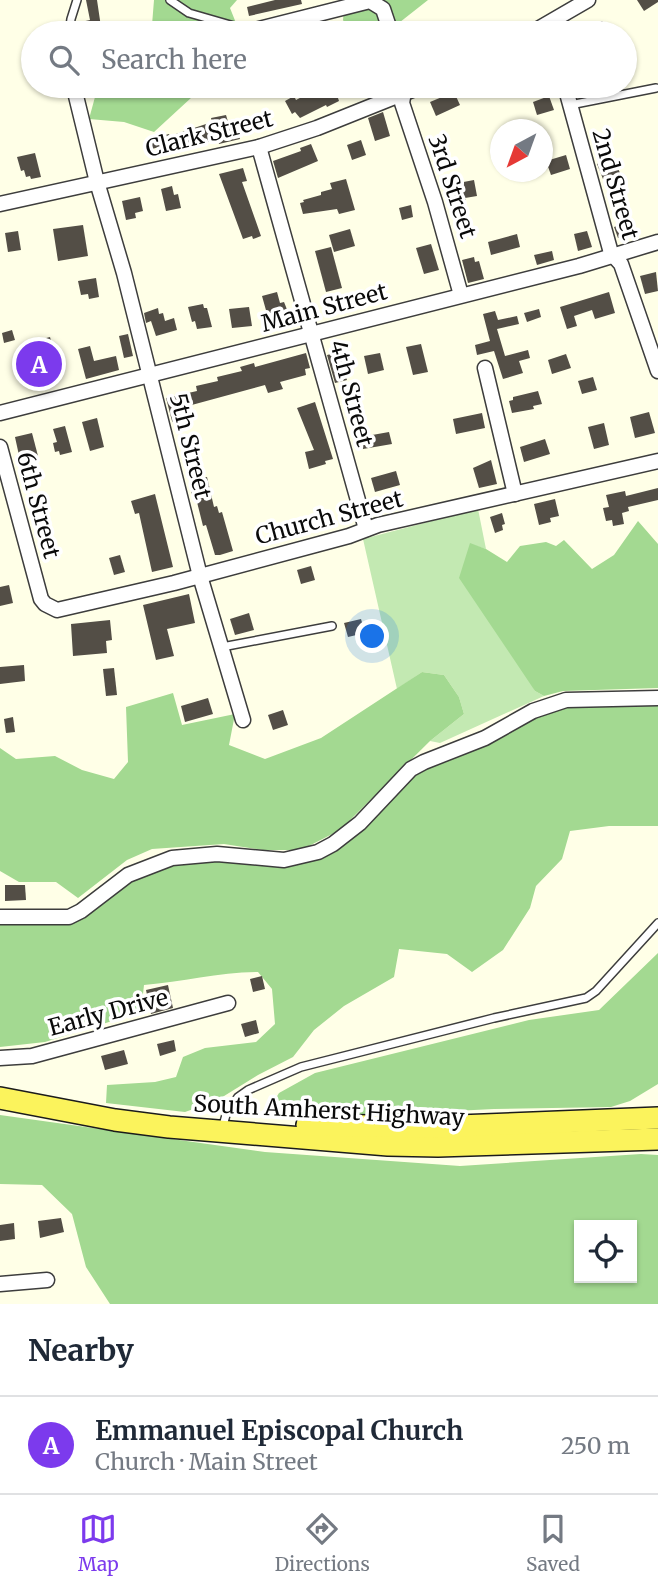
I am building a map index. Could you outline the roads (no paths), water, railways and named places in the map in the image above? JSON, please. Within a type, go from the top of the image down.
[{"type":"main road","name":"South Amherst Highway","points":[[0,1086],[130,1112],[222,1126],[388,1145],[438,1146],[658,1139]]},
{"type":"main road","name":"South Amherst Highway","points":[[0,1098],[115,1120],[222,1126],[432,1127],[658,1118]]},
{"type":"street","points":[[558,21],[588,0]]},
{"type":"street","points":[[291,21],[370,1],[383,9],[387,21]]},
{"type":"street","name":"5th Street","points":[[76,98],[97,182],[124,273],[200,576],[243,720]]},
{"type":"street","name":"Clark Street","points":[[0,204],[259,147],[317,128],[385,98]]},
{"type":"street","name":"3rd Street","points":[[403,98],[402,103],[435,202],[461,295]]},
{"type":"street","name":"2nd Street","points":[[568,98],[605,234],[613,256],[621,264],[658,371]]},
{"type":"street","name":"4th Street","points":[[259,147],[366,529]]},
{"type":"street","name":"Main Street","points":[[0,413],[313,334],[658,242]]},
{"type":"street","points":[[485,368],[515,494]]},
{"type":"street","name":"6th Street","points":[[0,447],[34,575]]},
{"type":"street","name":"Church Street","points":[[34,575],[41,599],[57,610],[200,576],[349,536],[366,529],[658,461]]},
{"type":"street","points":[[0,917],[69,916],[80,911],[128,875],[172,858],[217,854],[284,860],[318,852],[360,823],[411,769],[485,738],[533,711],[566,701],[658,698]]},
{"type":"street","name":"Early Drive","points":[[0,1058],[32,1056],[228,1003]]},
{"type":"street","points":[[0,1284],[47,1280]]},
{"type":"lane","points":[[71,21],[77,0]]},
{"type":"lane","points":[[170,0],[189,13],[213,21]]},
{"type":"lane","points":[[637,92],[656,88]]},
{"type":"lane","points":[[570,105],[605,98]]},
{"type":"lane","points":[[221,647],[332,626]]},
{"type":"lane","points":[[222,1126],[231,1107],[248,1090],[301,1067],[494,1018],[586,998],[596,991],[658,923]]},
{"type":"place","name":"Emmanuel Episcopal Church","points":[[39,364]]}]
